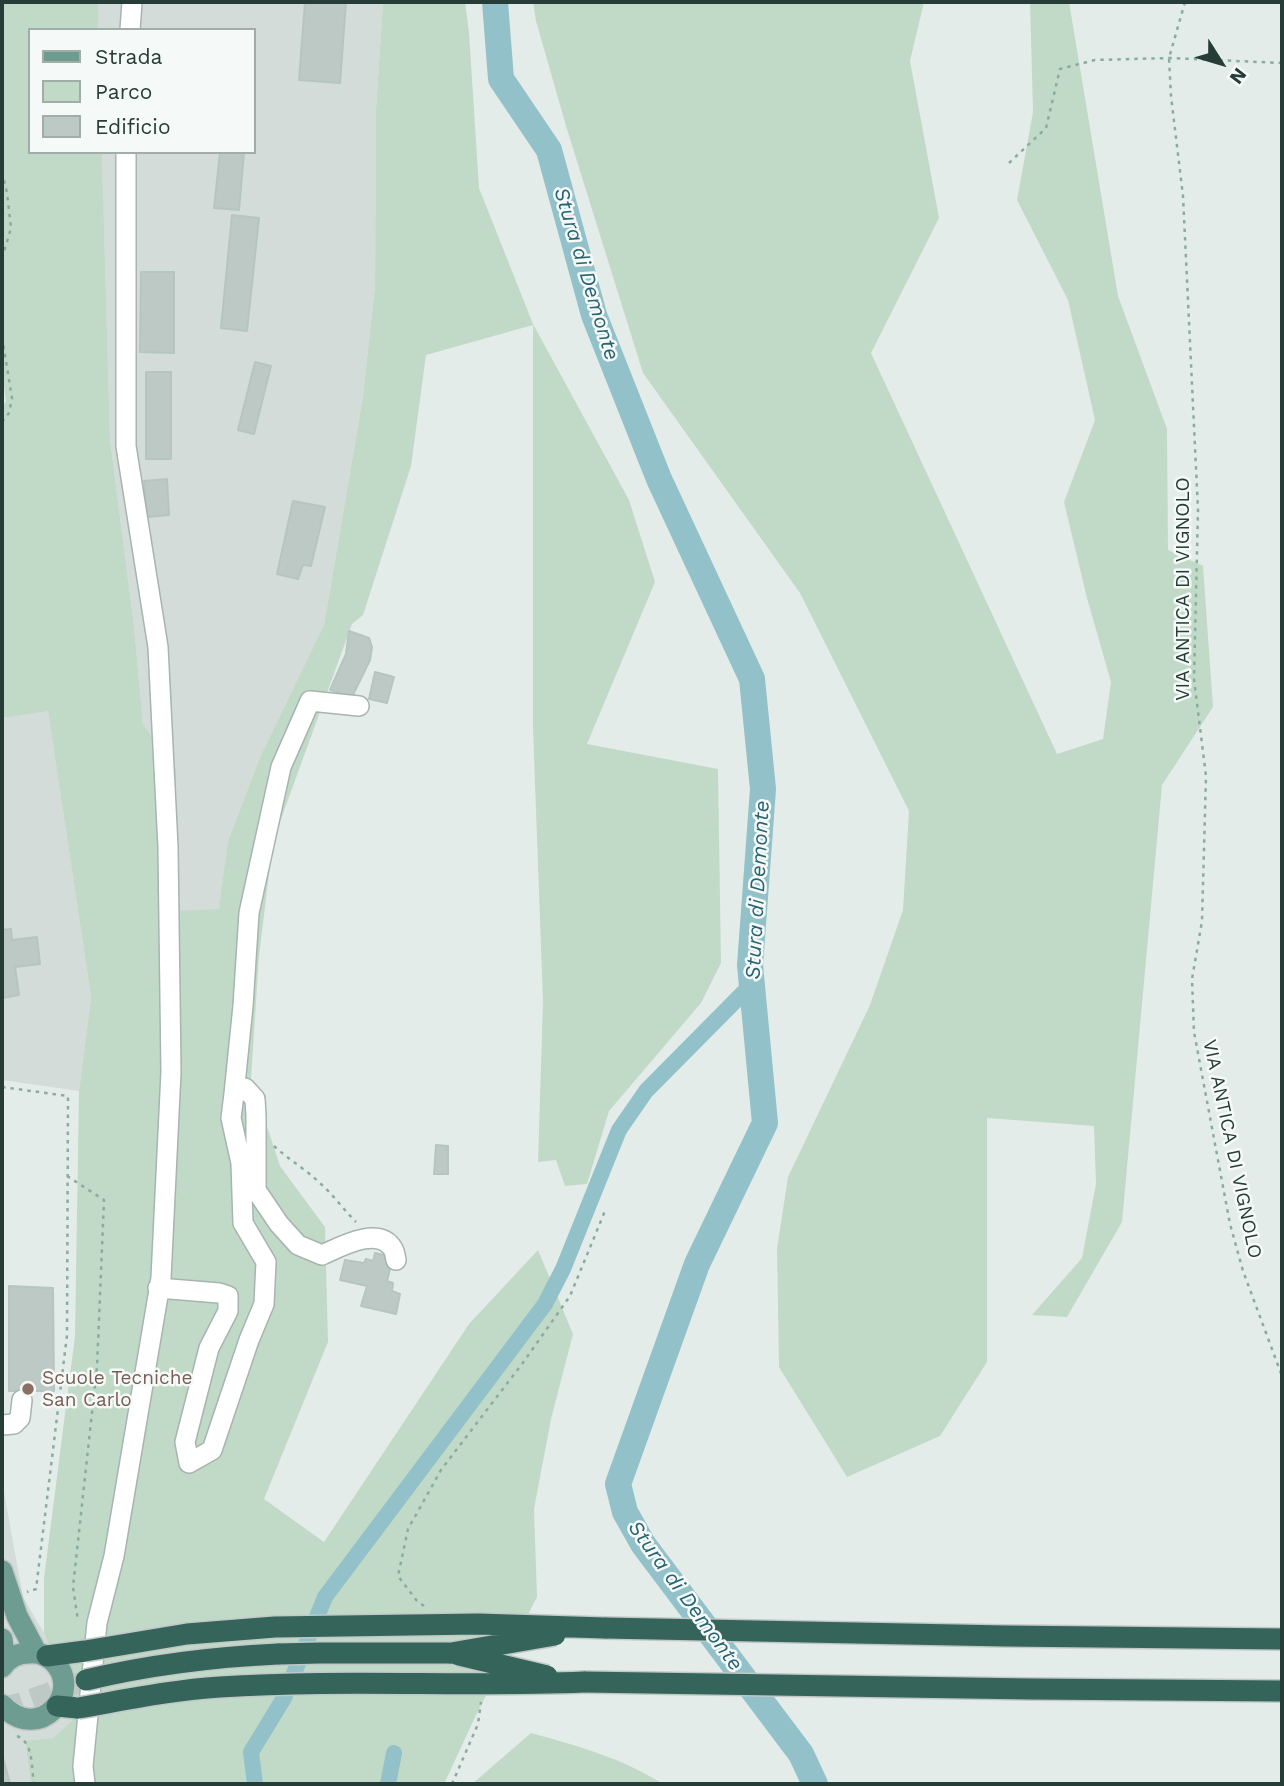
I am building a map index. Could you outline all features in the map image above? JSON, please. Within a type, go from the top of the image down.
[{"type":"highway","points":[[42,1654],[85,1651],[187,1633],[275,1627],[478,1624],[993,1636],[1282,1639]]},
{"type":"highway","points":[[86,1680],[176,1663],[239,1656],[451,1653],[605,1628]]},
{"type":"highway","points":[[451,1653],[541,1675],[584,1682]]},
{"type":"highway","points":[[67,1707],[217,1688],[351,1682],[516,1685],[584,1682],[1282,1691]]},
{"type":"main road","points":[[2,1571],[17,1616],[42,1654],[58,1666],[64,1679],[63,1693],[67,1707],[29,1720],[9,1713],[2,1705]]},
{"type":"main road","points":[[2,1639],[3,1665]]},
{"type":"main road","points":[[3,1665],[19,1653],[42,1654]]},
{"type":"street","points":[[131,28],[132,2]]},
{"type":"street","points":[[85,1784],[83,1766],[97,1623],[114,1556],[165,1289],[161,1278],[172,1072],[168,847],[158,647],[126,446],[126,154]]},
{"type":"street","points":[[165,1289],[228,1296],[228,1311],[209,1349],[185,1442],[190,1463],[212,1450],[248,1340],[264,1304],[266,1262],[243,1223],[241,1163],[231,1118],[243,1006],[249,913],[281,767],[310,701],[359,706]]},
{"type":"street","points":[[234,1094],[245,1088],[255,1100],[256,1190],[279,1224],[298,1245],[322,1255],[371,1237],[393,1248],[396,1260]]},
{"type":"street","points":[[2,1424],[14,1424],[20,1419],[22,1400]]},
{"type":"path","name":"VIA ANTICA DI VIGNOLO","points":[[1185,2],[1169,58],[1184,210],[1198,510],[1194,679],[1206,776],[1202,921],[1192,979],[1194,1032],[1230,1224],[1243,1271],[1282,1376]]},
{"type":"path","points":[[1009,163],[1046,128],[1060,69],[1095,60],[1169,58],[1282,63]]},
{"type":"path","points":[[2,172],[11,228],[2,259]]},
{"type":"path","points":[[2,337],[12,398],[9,413],[2,422]]},
{"type":"path","points":[[2,1087],[68,1096],[67,1335],[36,1589],[11,1597]]},
{"type":"path","points":[[256,1125],[285,1157],[322,1184],[371,1237]]},
{"type":"path","points":[[67,1176],[104,1200],[97,1367],[73,1587],[78,1622]]},
{"type":"path","points":[[427,1609],[417,1601],[398,1576],[408,1529],[441,1470],[570,1296],[605,1211]]},
{"type":"path","points":[[452,1784],[478,1724],[483,1693]]},
{"type":"path","points":[[12,1734],[22,1738],[29,1746],[34,1784]]},
{"type":"shaded area","points":[[98,2],[383,2],[376,109],[375,286],[363,396],[324,625],[260,757],[228,841],[220,909],[176,912],[176,771],[143,724],[134,626],[110,439],[102,154],[256,154],[256,28],[98,28]]},
{"type":"shaded area","points":[[48,710],[91,997],[79,1091],[2,1080],[2,718]]},
{"type":"shaded area","points":[[2,1481],[23,1597],[44,1633],[77,1716],[53,1738],[25,1742],[31,1784],[2,1784]]},
{"type":"green space","points":[[2,2],[98,2],[98,28],[28,28],[28,154],[102,154],[110,439],[134,626],[143,724],[176,770],[176,911],[219,909],[228,841],[260,757],[324,625],[363,396],[375,286],[376,109],[383,2],[465,2],[479,188],[533,324],[629,500],[655,582],[587,744],[718,769],[721,963],[701,1003],[609,1111],[587,1184],[565,1186],[556,1160],[538,1162],[543,1001],[533,729],[533,325],[426,355],[411,466],[363,615],[352,624],[273,841],[259,956],[251,1078],[280,1166],[325,1227],[328,1342],[264,1499],[324,1542],[469,1324],[538,1250],[573,1334],[551,1419],[534,1509],[537,1597],[444,1784],[31,1784],[25,1741],[53,1738],[77,1716],[44,1633],[44,1578],[75,1336],[79,1091],[91,997],[48,711],[2,718],[2,408],[6,401],[2,373]]},
{"type":"green space","points":[[533,2],[924,2],[910,61],[939,218],[871,353],[1057,754],[1103,739],[1111,682],[1064,502],[1095,420],[1068,300],[1017,200],[1033,112],[1030,2],[1069,2],[1118,296],[1167,429],[1168,550],[1203,566],[1213,707],[1162,785],[1122,1222],[1067,1317],[1032,1315],[1082,1258],[1096,1184],[1094,1126],[987,1118],[987,1362],[940,1436],[847,1477],[779,1367],[777,1249],[788,1177],[870,1005],[903,910],[909,811],[800,593],[643,373],[566,126]]},
{"type":"green space","points":[[531,1733],[616,1760],[663,1784],[472,1784]]},
{"type":"building","points":[[305,2],[346,2],[340,83],[299,80]]},
{"type":"building","points":[[220,154],[244,154],[239,210],[214,208]]},
{"type":"building","points":[[232,215],[259,218],[247,331],[221,328]]},
{"type":"building","points":[[141,272],[174,272],[174,353],[140,352]]},
{"type":"building","points":[[255,362],[271,366],[254,434],[238,430]]},
{"type":"building","points":[[146,372],[171,372],[171,459],[146,459]]},
{"type":"building","points":[[167,479],[169,515],[147,517],[144,481]]},
{"type":"building","points":[[293,501],[325,507],[311,566],[303,565],[298,579],[277,574]]},
{"type":"building","points":[[349,631],[369,638],[372,647],[370,660],[352,697],[330,690],[346,654]]},
{"type":"building","points":[[375,672],[394,677],[387,703],[369,699]]},
{"type":"building","points":[[11,929],[12,940],[37,937],[40,964],[15,967],[19,995],[2,998],[2,930]]},
{"type":"building","points":[[436,1145],[448,1146],[448,1174],[434,1174]]},
{"type":"building","points":[[375,1253],[393,1257],[387,1281],[393,1283],[392,1291],[400,1294],[396,1314],[361,1306],[367,1286],[340,1280],[345,1260],[364,1263],[366,1259],[373,1261]]},
{"type":"building","points":[[9,1286],[53,1288],[54,1391],[9,1391]]},
{"type":"building","points":[[2,1754],[10,1784],[2,1784]]},
{"type":"waterway","name":"Stura di Demonte","points":[[495,2],[501,79],[549,150],[594,315],[659,479],[752,679],[763,789],[750,965],[765,1123],[697,1264],[618,1484],[625,1512],[643,1544],[801,1754],[815,1784]]},
{"type":"waterway","points":[[255,1784],[251,1752],[284,1698],[325,1597],[545,1304],[563,1269],[619,1130],[646,1091],[751,985]]},
{"type":"waterway","points":[[388,1784],[394,1753]]},
{"type":"tunnel","points":[[2,1708],[86,1680]]},
{"type":"place","name":"Scuole Tecniche San Carlo","points":[[28,1389]]}]
